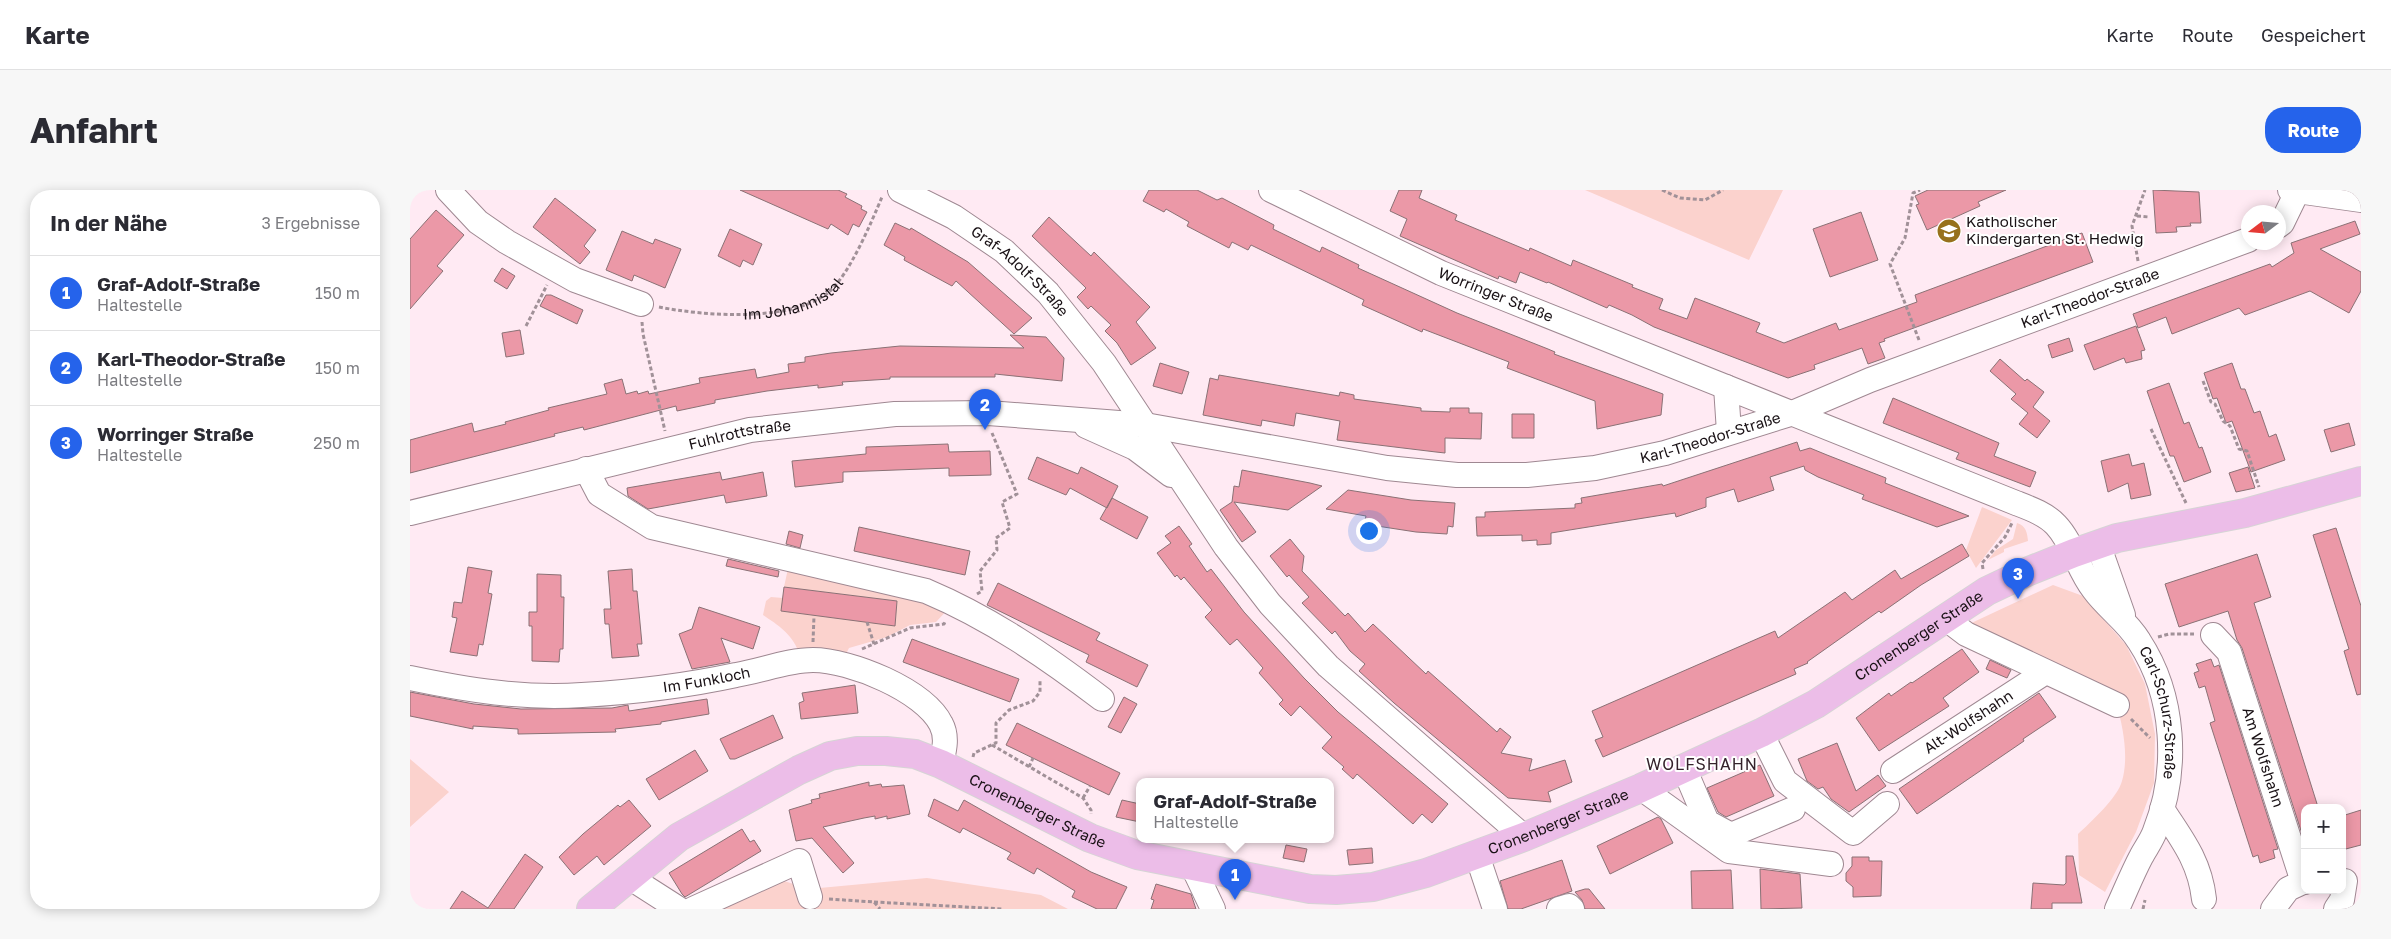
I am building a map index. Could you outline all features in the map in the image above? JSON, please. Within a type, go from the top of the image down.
[{"type":"main road","name":"Cronenberger Straße","points":[[591,909],[679,837],[799,770],[830,756],[857,751],[915,754],[942,764],[1090,838],[1137,855],[1310,889],[1336,890],[1374,887],[1426,874],[1524,837],[1641,788],[1761,732],[1816,704],[1987,591],[2029,571],[2086,549],[2137,534],[2195,524],[2359,487]]},
{"type":"street","points":[[448,190],[478,222],[507,242],[575,280],[641,304]]},
{"type":"street","name":"Graf-Adolf-Straße","points":[[900,190],[954,217],[1004,251],[1048,293],[1116,381],[1226,547],[1270,604],[1328,666],[1524,837]]},
{"type":"street","name":"Worringer Straße","points":[[1271,190],[1440,273],[2022,505],[2054,523],[2086,549]]},
{"type":"street","points":[[2286,212],[2294,191],[2361,200]]},
{"type":"street","name":"Karl-Theodor-Straße","points":[[1145,425],[1387,468],[1457,475],[1527,475],[1595,468],[1665,453],[1790,414],[1870,380],[2241,242]]},
{"type":"street","points":[[1098,420],[1109,413],[1116,398],[1116,381]]},
{"type":"street","points":[[1726,387],[1729,432]]},
{"type":"street","name":"Fuhlrottstraße","points":[[413,511],[750,430],[895,414],[984,413],[1145,425]]},
{"type":"street","name":"Fuhlrottstraße","points":[[1067,418],[1135,448],[1187,487]]},
{"type":"street","name":"Graf-Adolf-Straße","points":[[1187,487],[1184,454],[1204,437]]},
{"type":"street","points":[[586,469],[599,494],[652,527],[926,591],[957,604],[1046,657],[1102,699]]},
{"type":"street","name":"Carl-Schurz-Straße","points":[[2086,549],[2085,578],[2095,592],[2125,622],[2140,642],[2156,675],[2169,719],[2171,760],[2162,808],[2155,832],[2116,909]]},
{"type":"street","points":[[1946,618],[1966,634],[2117,705]]},
{"type":"street","name":"Am Wolfshahn","points":[[2213,635],[2229,652],[2301,873]]},
{"type":"street","name":"Im Funkloch","points":[[410,678],[490,692],[581,695],[678,686],[812,660],[840,662],[873,673],[929,709],[942,724],[946,741],[942,764]]},
{"type":"street","name":"Alt-Wolfshahn","points":[[1893,771],[2044,672]]},
{"type":"street","points":[[1761,732],[1785,780],[1853,833],[1887,804]]},
{"type":"street","points":[[1684,768],[1707,822],[1731,835],[1793,808]]},
{"type":"street","name":"Cronenberger Straße","points":[[1641,788],[1729,851],[1831,864]]},
{"type":"street","points":[[2162,808],[2196,861],[2202,881],[2204,899]]},
{"type":"street","name":"Cronenberger Straße","points":[[1477,855],[1495,909]]},
{"type":"street","points":[[693,909],[799,861],[810,897]]},
{"type":"street","points":[[1193,867],[1213,909]]},
{"type":"street","points":[[629,878],[679,909]]},
{"type":"street","points":[[2336,909],[2342,900],[2349,881]]},
{"type":"street","points":[[2273,909],[2288,889],[2301,883]]},
{"type":"street","points":[[1559,909],[1569,906],[1572,909]]},
{"type":"path","name":"Im Johannistal","points":[[641,304],[701,314],[791,310],[815,302],[831,290],[846,271],[886,190]]},
{"type":"path","points":[[1662,190],[1680,198],[1705,200],[1722,190]]},
{"type":"path","points":[[1920,190],[1913,193],[1905,238],[1890,264],[1926,360]]},
{"type":"path","points":[[2141,278],[2132,226],[2145,190]]},
{"type":"path","points":[[2137,216],[2149,217]]},
{"type":"path","points":[[526,326],[555,269]]},
{"type":"path","points":[[641,304],[643,334],[663,425]]},
{"type":"path","points":[[2203,381],[2211,402],[2215,404],[2223,421],[2230,426],[2239,450],[2247,451],[2266,508]]},
{"type":"path","points":[[840,662],[856,651],[910,628],[944,624],[957,604],[982,591],[980,571],[997,550],[996,538],[1010,528],[1002,502],[1017,494],[984,413]]},
{"type":"path","points":[[2150,429],[2173,473],[2195,524]]},
{"type":"path","points":[[1982,563],[2005,538],[2022,505]]},
{"type":"path","points":[[867,622],[874,644]]},
{"type":"path","points":[[966,777],[974,754],[996,743],[996,723],[1009,710],[1033,701],[1040,692],[1041,683],[1038,674],[1040,666],[1046,657]]},
{"type":"path","points":[[2117,705],[2171,760]]},
{"type":"path","points":[[991,745],[1083,798],[1091,810]]},
{"type":"path","points":[[1029,767],[1033,758]]},
{"type":"path","points":[[1083,798],[1090,786]]},
{"type":"path","points":[[810,897],[1003,909]]},
{"type":"path","points":[[874,902],[880,909]]},
{"type":"shaded area","points":[[1585,190],[1783,190],[1749,260]]},
{"type":"shaded area","points":[[1982,507],[2012,520],[1976,568],[1966,550]]},
{"type":"shaded area","points":[[2017,523],[2025,530],[2028,541],[2004,549],[2004,552],[1988,560],[1996,550],[2013,539]]},
{"type":"shaded area","points":[[789,564],[950,607],[936,622],[910,625],[887,637],[849,648],[846,654],[799,652],[788,634],[763,615],[766,601],[771,597],[783,598],[782,611],[895,625],[897,601],[784,587]]},
{"type":"shaded area","points":[[2053,585],[2083,596],[2126,645],[2145,684],[2155,734],[2154,783],[2136,832],[2105,892],[2079,875],[2078,834],[2109,802],[2122,781],[2125,752],[2117,705],[1965,626]]},
{"type":"shaded area","points":[[410,759],[449,792],[410,827]]},
{"type":"shaded area","points":[[927,878],[1041,895],[1068,909],[719,909],[781,880],[809,889]]},
{"type":"building","points":[[740,190],[838,190],[847,194],[845,197],[862,206],[861,209],[867,212],[859,227],[853,224],[848,235],[831,224],[828,229]]},
{"type":"building","points":[[1149,190],[1197,190],[1217,200],[1222,198],[1274,225],[1273,229],[1320,252],[1322,247],[1359,265],[1358,268],[1457,313],[1548,349],[1555,352],[1554,354],[1663,394],[1661,415],[1597,429],[1595,401],[1507,368],[1509,362],[1423,329],[1422,332],[1362,305],[1364,300],[1251,245],[1248,250],[1232,242],[1229,248],[1187,226],[1189,222],[1166,209],[1164,212],[1143,201]]},
{"type":"building","points":[[1399,190],[1422,190],[1419,198],[1457,215],[1455,220],[1529,251],[1530,248],[1571,266],[1573,260],[1633,285],[1632,287],[1663,299],[1659,309],[1687,319],[1695,298],[1760,323],[1756,332],[1784,343],[1836,323],[1839,330],[1917,302],[1915,295],[2082,233],[2093,262],[1884,339],[1885,341],[1879,343],[1885,358],[1868,364],[1862,348],[1814,365],[1815,369],[1788,378],[1654,327],[1609,305],[1607,308],[1548,282],[1520,272],[1516,283],[1499,276],[1498,279],[1400,236],[1407,219],[1390,211]]},
{"type":"building","points":[[1928,190],[2006,190],[1978,202],[1980,206],[1927,230],[1916,205],[1919,204],[1915,196]]},
{"type":"building","points":[[2153,190],[2199,192],[2201,223],[2190,223],[2191,226],[2176,227],[2177,232],[2156,233]]},
{"type":"building","points":[[555,198],[596,230],[584,246],[590,252],[580,264],[533,227]]},
{"type":"building","points":[[436,210],[464,235],[437,266],[443,271],[410,309],[410,239]]},
{"type":"building","points":[[1861,212],[1878,260],[1830,277],[1813,229]]},
{"type":"building","points":[[1049,217],[1091,256],[1094,252],[1150,307],[1136,322],[1156,348],[1131,365],[1117,343],[1105,331],[1111,325],[1091,306],[1088,309],[1077,297],[1086,288],[1032,236]]},
{"type":"building","points":[[2355,221],[2360,234],[2320,249],[2361,272],[2361,291],[2349,313],[2310,291],[2245,315],[2239,308],[2172,334],[2166,317],[2138,328],[2133,314],[2270,264],[2272,267],[2294,253],[2291,243]]},
{"type":"building","points":[[895,223],[910,230],[911,228],[968,262],[1032,318],[1014,334],[956,281],[952,286],[904,260],[905,257],[884,245]]},
{"type":"building","points":[[730,229],[762,244],[753,265],[743,260],[740,267],[718,256]]},
{"type":"building","points":[[622,231],[653,244],[655,239],[681,249],[665,288],[634,275],[632,281],[606,270]]},
{"type":"building","points":[[502,268],[515,276],[507,289],[494,281]]},
{"type":"building","points":[[546,295],[551,295],[583,310],[577,324],[540,306]]},
{"type":"building","points":[[2136,326],[2145,350],[2141,351],[2142,359],[2126,363],[2124,358],[2094,370],[2084,345]]},
{"type":"building","points":[[520,330],[524,354],[506,357],[502,333]]},
{"type":"building","points":[[1010,335],[1046,337],[1064,358],[1062,381],[995,374],[995,377],[890,377],[890,379],[842,382],[843,385],[818,388],[818,385],[767,391],[715,400],[715,403],[677,411],[676,406],[584,430],[583,427],[554,434],[555,436],[410,473],[410,440],[472,423],[474,432],[506,424],[505,422],[549,410],[548,408],[607,394],[604,384],[622,379],[626,394],[637,391],[638,394],[648,391],[649,394],[700,383],[699,378],[755,369],[757,378],[789,372],[788,364],[805,362],[805,357],[831,353],[900,346],[1024,348]]},
{"type":"building","points":[[2069,338],[2073,351],[2052,358],[2048,345]]},
{"type":"building","points":[[2000,359],[2025,381],[2027,379],[2044,392],[2033,407],[2050,421],[2037,438],[2019,424],[2028,413],[2011,399],[2016,394],[1990,371]]},
{"type":"building","points":[[1160,363],[1189,372],[1182,394],[1153,386]]},
{"type":"building","points":[[2232,363],[2241,389],[2245,389],[2254,413],[2260,411],[2269,437],[2276,434],[2285,460],[2251,472],[2232,421],[2226,423],[2217,398],[2213,399],[2204,373]]},
{"type":"building","points":[[1219,375],[1339,396],[1340,392],[1354,395],[1354,399],[1421,408],[1421,411],[1450,412],[1450,408],[1469,408],[1469,413],[1482,413],[1481,439],[1445,438],[1445,453],[1337,440],[1340,421],[1296,413],[1294,426],[1262,420],[1261,426],[1203,415],[1210,378],[1218,380]]},
{"type":"building","points":[[2169,383],[2184,424],[2189,422],[2199,448],[2202,447],[2211,472],[2184,482],[2174,456],[2170,456],[2147,391]]},
{"type":"building","points":[[1893,398],[1999,443],[1994,456],[2036,472],[2030,487],[1956,459],[1959,453],[1883,423]]},
{"type":"building","points":[[1512,414],[1534,414],[1534,438],[1512,438]]},
{"type":"building","points":[[2349,423],[2355,445],[2331,452],[2324,430]]},
{"type":"building","points":[[1797,442],[1800,451],[1810,448],[1886,478],[1885,483],[1969,516],[1937,527],[1862,499],[1864,495],[1818,477],[1805,470],[1804,466],[1770,477],[1774,490],[1738,502],[1734,489],[1706,498],[1706,507],[1676,517],[1675,513],[1551,533],[1551,544],[1537,545],[1537,540],[1522,541],[1522,535],[1477,536],[1476,517],[1485,517],[1485,512],[1575,508],[1575,504],[1582,503],[1581,498],[1662,484],[1663,486]]},
{"type":"building","points":[[948,444],[949,452],[990,451],[991,475],[949,476],[949,468],[843,472],[843,482],[795,487],[792,461],[866,454],[866,447]]},
{"type":"building","points":[[2129,454],[2132,466],[2144,463],[2151,495],[2131,499],[2128,483],[2108,492],[2101,461]]},
{"type":"building","points":[[1037,457],[1078,474],[1081,467],[1118,486],[1107,508],[1070,488],[1066,495],[1028,479]]},
{"type":"building","points":[[2248,467],[2255,488],[2236,492],[2229,473]]},
{"type":"building","points":[[1242,470],[1322,486],[1288,510],[1234,502],[1256,532],[1242,542],[1220,510],[1232,502],[1234,486],[1239,487]]},
{"type":"building","points":[[720,472],[722,480],[763,472],[767,496],[726,503],[724,495],[648,509],[628,496],[627,488]]},
{"type":"building","points":[[1348,490],[1411,500],[1455,503],[1453,527],[1448,526],[1447,534],[1416,532],[1364,524],[1366,516],[1326,509]]},
{"type":"building","points":[[1112,498],[1148,517],[1137,539],[1100,519]]},
{"type":"building","points":[[1179,526],[1192,544],[1189,546],[1207,572],[1211,569],[1244,612],[1304,678],[1338,712],[1448,804],[1432,823],[1422,814],[1413,824],[1357,774],[1353,779],[1342,769],[1344,767],[1322,748],[1332,737],[1300,706],[1291,716],[1279,704],[1283,700],[1259,673],[1263,668],[1237,639],[1230,645],[1205,617],[1212,610],[1184,577],[1181,580],[1177,575],[1175,577],[1157,553],[1171,543],[1165,536]]},
{"type":"building","points":[[859,527],[970,551],[965,575],[854,551]]},
{"type":"building","points":[[2336,528],[2361,606],[2361,694],[2357,695],[2344,651],[2349,649],[2313,535]]},
{"type":"building","points":[[789,531],[803,535],[800,548],[786,544]]},
{"type":"building","points":[[1290,539],[1304,556],[1302,571],[1345,616],[1348,613],[1365,632],[1373,624],[1426,674],[1428,671],[1497,732],[1500,728],[1511,737],[1501,753],[1532,759],[1529,771],[1565,760],[1572,782],[1548,792],[1551,802],[1508,798],[1394,703],[1359,671],[1365,664],[1350,651],[1335,631],[1332,634],[1302,603],[1309,597],[1289,575],[1287,577],[1270,556]]},
{"type":"building","points":[[1962,544],[1969,556],[1921,585],[1881,613],[1879,611],[1808,663],[1794,669],[1796,674],[1603,757],[1595,740],[1603,737],[1592,711],[1775,631],[1778,638],[1845,592],[1852,600],[1895,570],[1901,579]]},
{"type":"building","points":[[2257,554],[2271,597],[2254,603],[2317,804],[2301,804],[2301,831],[2242,648],[2237,640],[2228,611],[2179,627],[2165,584]]},
{"type":"building","points":[[728,559],[779,571],[778,577],[726,566]]},
{"type":"building","points":[[468,567],[492,571],[488,593],[492,594],[483,645],[479,644],[477,656],[450,652],[457,618],[452,617],[454,602],[462,603]]},
{"type":"building","points":[[632,569],[633,591],[637,591],[642,644],[637,644],[639,656],[612,658],[609,624],[605,624],[604,609],[611,609],[608,571]]},
{"type":"building","points":[[537,574],[561,575],[561,597],[564,597],[563,649],[560,649],[559,662],[532,661],[532,626],[529,626],[529,612],[537,612]]},
{"type":"building","points":[[998,583],[1100,633],[1096,640],[1148,665],[1137,687],[1086,662],[1089,655],[987,605]]},
{"type":"building","points":[[784,587],[897,601],[895,626],[781,611]]},
{"type":"building","points":[[699,607],[760,627],[753,649],[721,638],[730,662],[692,669],[679,634],[692,629]]},
{"type":"building","points":[[912,639],[1019,679],[1010,702],[903,662]]},
{"type":"building","points":[[1962,649],[1979,672],[1943,698],[1949,706],[1879,751],[1856,718],[1889,693],[1891,696]]},
{"type":"building","points":[[2211,659],[2214,667],[2219,665],[2278,849],[2273,850],[2275,858],[2260,863],[2258,855],[2253,857],[2210,723],[2215,721],[2205,686],[2199,688],[2194,673],[2199,671],[2196,664]]},
{"type":"building","points":[[1990,660],[2011,670],[2007,678],[1986,669]]},
{"type":"building","points":[[855,685],[858,713],[801,719],[799,703],[804,701],[802,693]]},
{"type":"building","points":[[410,692],[474,704],[521,709],[612,708],[628,705],[629,711],[707,699],[709,714],[661,722],[661,724],[615,729],[616,732],[518,734],[518,729],[473,726],[473,729],[410,716]]},
{"type":"building","points":[[2039,693],[2056,717],[1917,814],[1899,789]]},
{"type":"building","points":[[1124,697],[1137,704],[1121,733],[1108,727]]},
{"type":"building","points":[[773,715],[783,738],[735,759],[730,759],[720,739]]},
{"type":"building","points":[[1017,723],[1120,773],[1109,795],[1006,745]]},
{"type":"building","points":[[1837,743],[1856,791],[1878,775],[1886,786],[1849,812],[1831,799],[1823,787],[1818,789],[1807,781],[1798,759]]},
{"type":"building","points":[[695,750],[708,771],[659,800],[646,779]]},
{"type":"building","points":[[1760,765],[1774,796],[1726,817],[1718,812],[1707,788]]},
{"type":"building","points":[[869,782],[869,786],[881,784],[882,787],[904,785],[910,814],[887,819],[887,816],[875,819],[875,816],[823,827],[854,863],[843,873],[812,838],[796,841],[789,810],[812,803],[811,800],[820,798],[819,794]]},
{"type":"building","points":[[934,799],[958,811],[964,800],[1091,872],[1127,887],[1116,909],[1097,909],[1072,897],[1075,891],[1037,868],[1034,874],[1007,859],[1011,853],[963,828],[960,833],[928,816]]},
{"type":"building","points":[[629,800],[651,826],[604,865],[597,856],[574,875],[559,857],[618,805],[620,807]]},
{"type":"building","points":[[1122,800],[1136,803],[1136,821],[1116,817]]},
{"type":"building","points":[[2361,810],[2361,845],[2346,849],[2346,815]]},
{"type":"building","points":[[1658,817],[1661,819],[1673,843],[1610,874],[1597,846]]},
{"type":"building","points":[[742,829],[750,842],[754,840],[761,851],[685,897],[669,873]]},
{"type":"building","points":[[1286,845],[1307,849],[1304,862],[1283,858]]},
{"type":"building","points":[[1372,848],[1373,863],[1349,865],[1347,850]]},
{"type":"building","points":[[525,854],[543,867],[514,909],[450,909],[462,891],[488,908]]},
{"type":"building","points":[[2066,856],[2073,856],[2082,903],[2052,903],[2052,909],[2031,909],[2033,883],[2064,885],[2066,883]]},
{"type":"building","points":[[1852,857],[1869,857],[1869,861],[1882,861],[1881,896],[1853,897],[1853,887],[1846,881],[1846,873],[1852,866]]},
{"type":"building","points":[[1562,860],[1572,891],[1521,909],[1508,909],[1500,881]]},
{"type":"building","points":[[1760,869],[1800,874],[1802,908],[1761,909]]},
{"type":"building","points":[[1731,870],[1733,909],[1692,909],[1691,871]]},
{"type":"building","points":[[1156,884],[1191,894],[1196,909],[1151,909],[1154,900],[1151,899]]},
{"type":"building","points":[[1589,889],[1605,909],[1585,909],[1582,900],[1575,892]]},
{"type":"place","name":"Katholischer Kindergarten St. Hedwig","points":[[1949,231]]},
{"type":"place","name":"Karl-Theodor-Straße","points":[[985,430]]},
{"type":"place","name":"Worringer Straße","points":[[2018,599]]},
{"type":"place","name":"Graf-Adolf-Straße","points":[[1235,900]]},
{"type":"district","name":"WOLFSHAHN","points":[[1702,764]]}]
